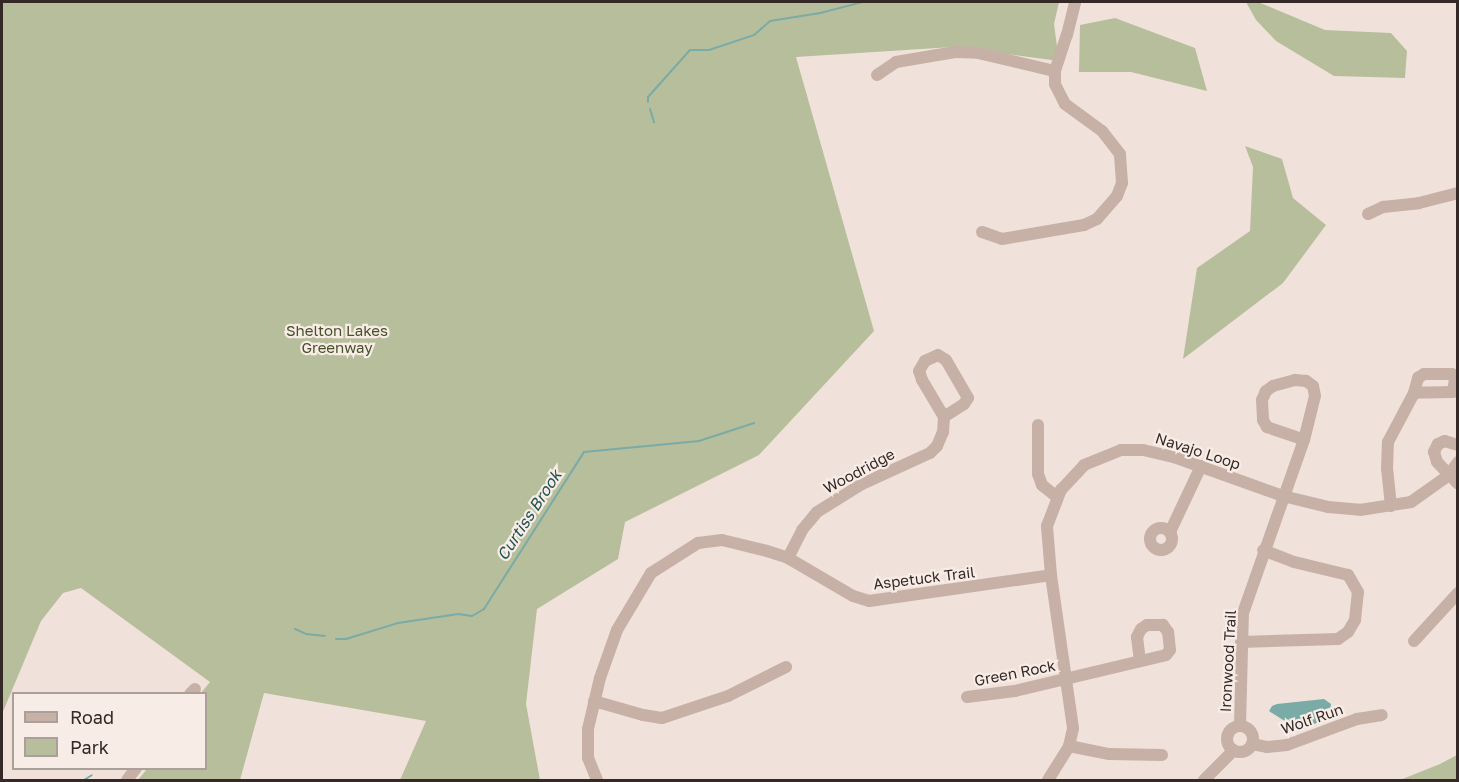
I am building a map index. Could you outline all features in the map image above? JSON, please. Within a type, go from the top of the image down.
[{"type":"street","points":[[982,232],[1002,239],[1084,225],[1097,219],[1117,196],[1122,183],[1120,154],[1102,131],[1065,104],[1055,84],[1055,70],[1075,2]]},
{"type":"street","points":[[877,75],[896,62],[955,52],[978,53],[1055,70]]},
{"type":"street","points":[[1368,214],[1383,207],[1419,203],[1458,194]]},
{"type":"street","points":[[938,355],[946,360],[968,398],[964,404],[944,417],[919,375],[922,364],[938,355]]},
{"type":"street","points":[[1295,380],[1306,381],[1313,386],[1315,396],[1304,440],[1267,427],[1263,420],[1262,400],[1266,391],[1273,386],[1295,380]]},
{"type":"street","points":[[1391,506],[1387,469],[1388,442],[1414,393]]},
{"type":"street","name":"Woodridge","points":[[788,558],[802,530],[817,512],[862,484],[934,450],[941,440],[944,417]]},
{"type":"street","points":[[1038,425],[1038,474],[1042,484],[1057,497]]},
{"type":"street","name":"Ironwood Trail","points":[[1240,726],[1243,613],[1263,550],[1304,440]]},
{"type":"street","points":[[1454,479],[1437,462],[1434,452],[1438,444],[1445,441],[1458,445]]},
{"type":"street","name":"Navajo Loop","points":[[1048,780],[1069,746],[1073,713],[1046,533],[1057,497],[1067,481],[1084,465],[1121,450],[1136,449],[1159,453],[1201,466],[1283,496],[1328,507],[1360,510],[1411,502],[1454,479],[1458,462]]},
{"type":"street","points":[[1170,532],[1201,466]]},
{"type":"street","name":"Aspetuck Trail","points":[[597,780],[588,758],[587,743],[594,701],[617,630],[640,589],[657,568],[698,543],[716,539],[788,558],[853,596],[869,601],[1051,575]]},
{"type":"street","points":[[1241,642],[1338,639],[1348,632],[1355,620],[1358,592],[1348,575],[1294,562],[1263,550]]},
{"type":"street","points":[[1414,641],[1458,593]]},
{"type":"street","name":"Green Rock","points":[[967,697],[1015,691],[1140,660]]},
{"type":"street","points":[[594,701],[643,716],[662,718],[728,696],[786,667]]},
{"type":"street","name":"Wolf Run","points":[[1252,744],[1267,747],[1287,745],[1357,719],[1382,715]]},
{"type":"street","points":[[1240,726],[1250,730],[1253,737],[1252,744],[1244,751],[1234,750],[1228,741],[1228,734],[1233,728],[1240,726]]},
{"type":"street","points":[[1069,746],[1122,756],[1162,755]]},
{"type":"street","points":[[1204,780],[1234,750]]},
{"type":"green space","name":"Shelton Lakes Greenway","points":[[2,2],[1059,2],[1054,24],[1059,61],[953,47],[796,57],[874,331],[759,455],[625,522],[618,559],[537,609],[526,704],[540,780],[400,780],[426,721],[264,693],[240,780],[138,780],[146,770],[207,770],[207,692],[202,692],[210,682],[81,588],[63,593],[41,621],[2,714]]},
{"type":"green space","points":[[1246,2],[1258,2],[1325,30],[1391,33],[1407,51],[1405,78],[1334,76],[1276,41],[1256,20]]},
{"type":"green space","points":[[1115,18],[1195,48],[1207,91],[1131,72],[1079,72],[1080,25]]},
{"type":"green space","points":[[1245,146],[1282,159],[1293,198],[1326,225],[1283,283],[1183,359],[1197,268],[1250,231],[1253,167]]},
{"type":"green space","points":[[1457,755],[1457,780],[1400,780],[1440,764]]},
{"type":"water","points":[[1324,699],[1331,704],[1330,712],[1323,720],[1305,728],[1296,728],[1269,711],[1277,704]]},
{"type":"waterway","points":[[648,102],[648,97],[690,50],[709,50],[754,35],[770,21],[820,13],[863,2]]},
{"type":"waterway","points":[[650,109],[654,122]]},
{"type":"waterway","name":"Curtiss Brook","points":[[336,639],[346,639],[398,623],[458,614],[472,616],[484,609],[584,452],[699,441],[754,423]]},
{"type":"waterway","name":"Curtiss Brook","points":[[295,629],[306,634],[325,636]]},
{"type":"waterway","name":"Curtiss Brook","points":[[84,780],[92,775]]}]
